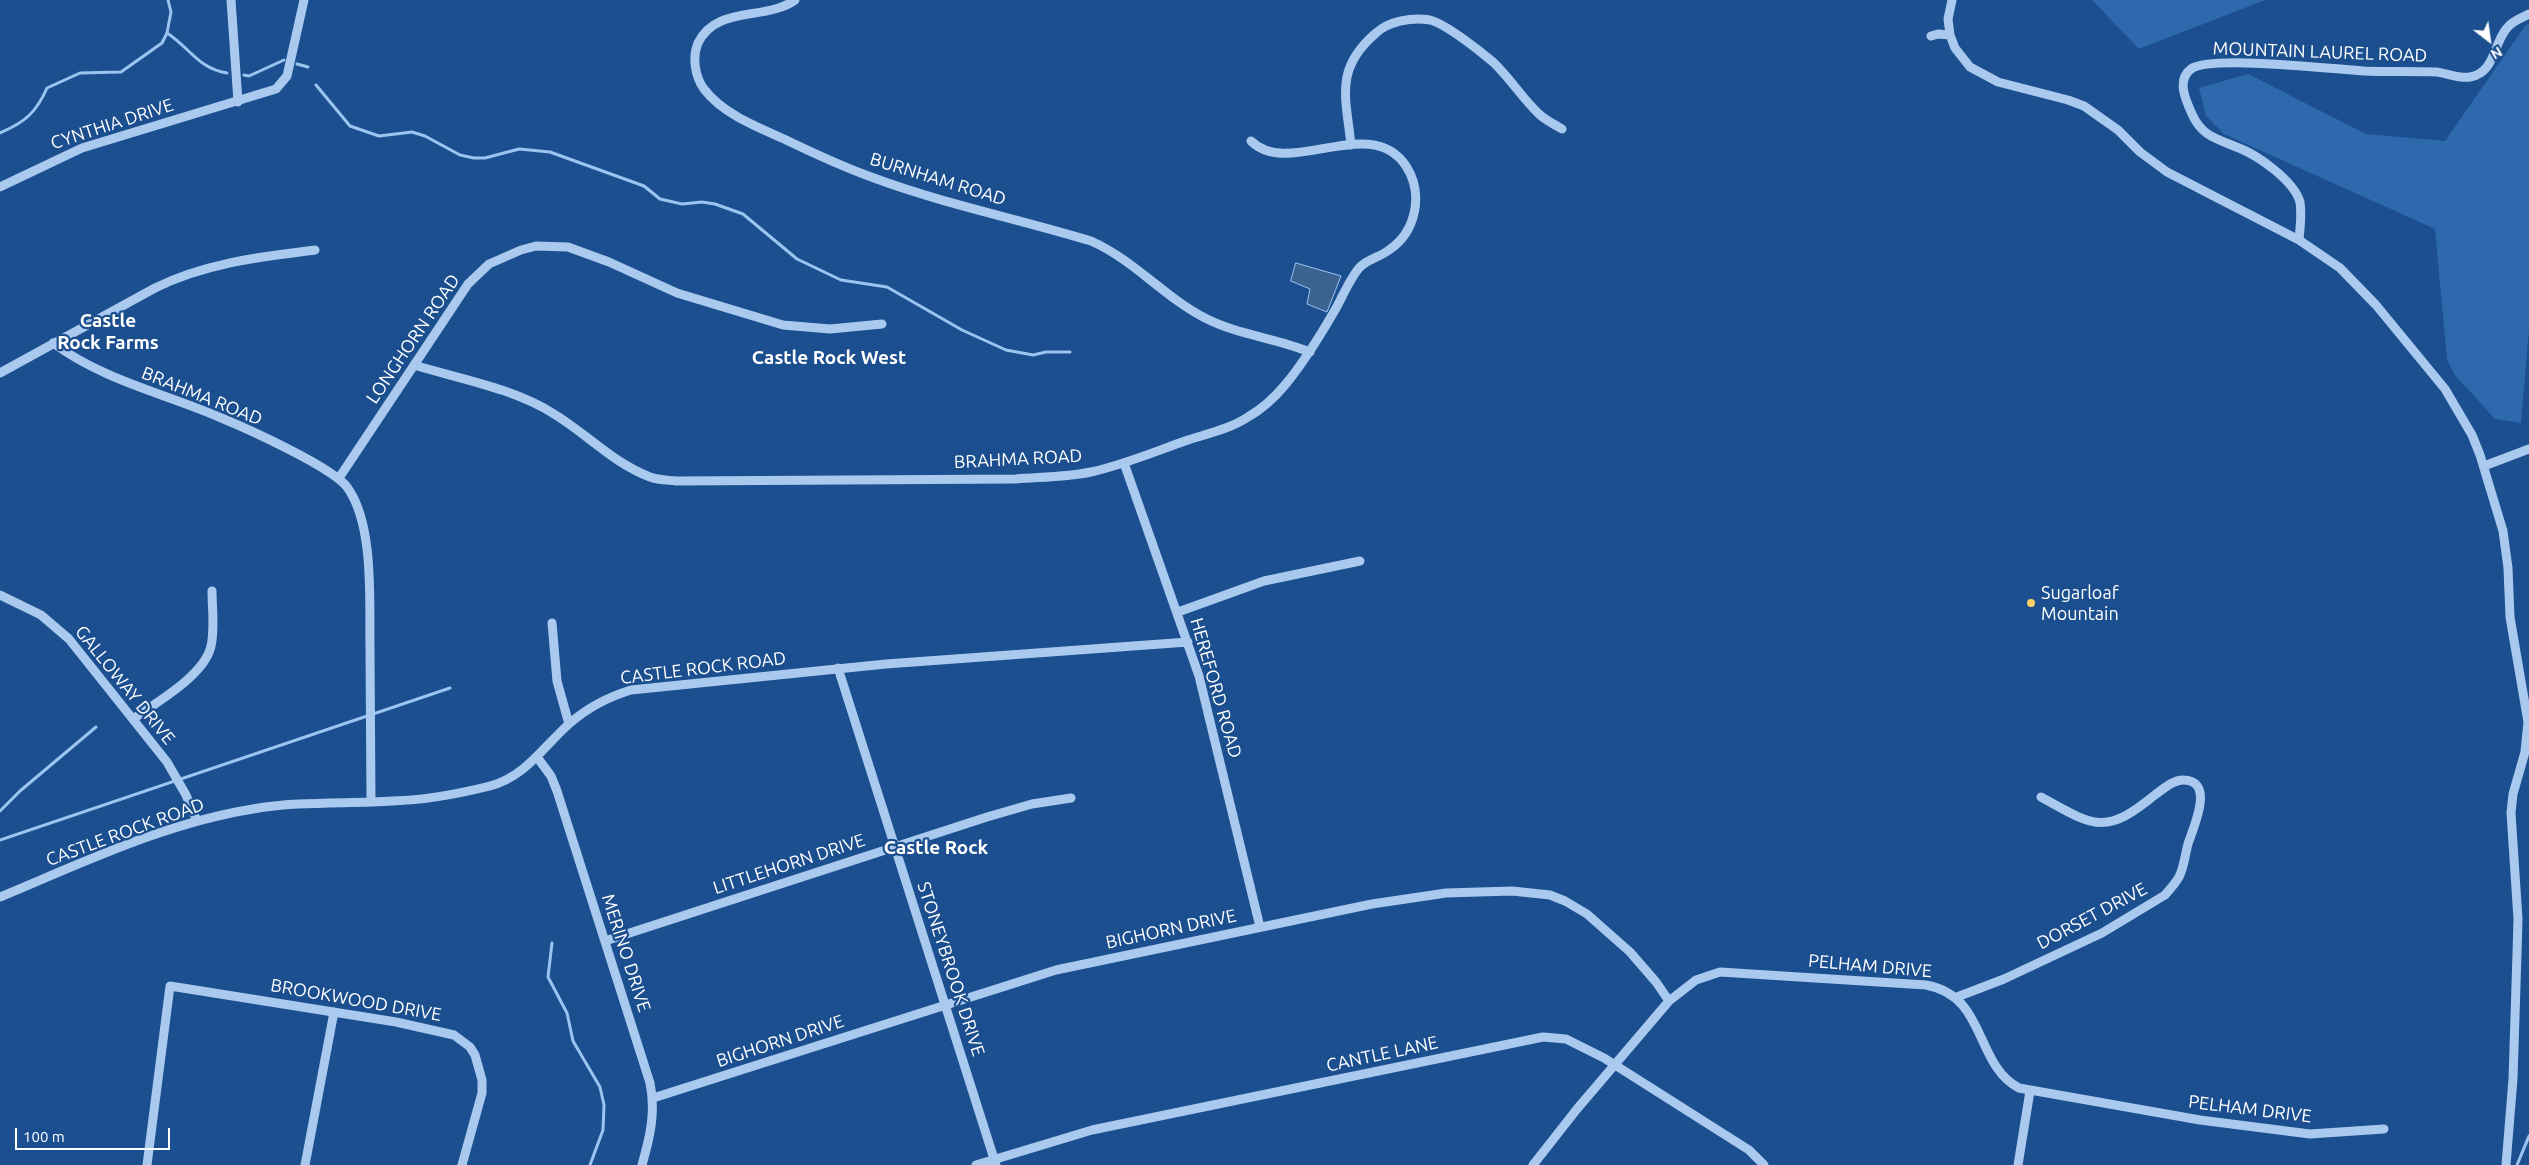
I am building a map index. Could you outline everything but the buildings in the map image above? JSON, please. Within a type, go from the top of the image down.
[{"type":"street","points":[[231,0],[238,102]]},
{"type":"street","name":"CYNTHIA DRIVE","points":[[0,187],[82,148],[276,89],[284,81],[300,23],[304,0]]},
{"type":"street","name":"BURNHAM ROAD","points":[[795,0],[770,11],[737,16],[720,21],[708,30],[698,42],[695,60],[700,83],[713,99],[729,111],[758,127],[874,178],[1092,241],[1118,254],[1183,304],[1204,317],[1250,335],[1290,344],[1310,352]]},
{"type":"street","points":[[1952,0],[1948,19],[1950,36],[1962,58],[1982,75],[2011,87],[2068,100],[2084,106],[2118,130],[2140,152],[2167,172],[2299,240],[2333,262],[2359,285],[2445,389],[2456,403],[2472,435],[2484,466],[2505,540],[2510,617],[2528,722],[2526,744],[2513,794],[2511,813],[2518,945],[2513,1087],[2506,1165]]},
{"type":"street","name":"MOUNTAIN LAUREL ROAD","points":[[2299,240],[2301,210],[2296,192],[2263,161],[2250,152],[2217,140],[2203,132],[2187,103],[2183,83],[2187,73],[2200,65],[2219,63],[2363,71],[2438,72],[2467,78],[2483,71],[2492,60],[2507,27],[2529,14]]},
{"type":"street","points":[[1351,145],[1344,85],[1351,61],[1364,43],[1382,28],[1409,19],[1431,20],[1494,62],[1540,115],[1562,129]]},
{"type":"street","points":[[1931,36],[1938,34],[1950,36]]},
{"type":"street","name":"BRAHMA ROAD","points":[[414,365],[534,403],[554,414],[628,466],[651,477],[676,481],[1016,479],[1067,476],[1124,462],[1247,418],[1280,391],[1310,352],[1358,269],[1401,241],[1412,222],[1414,184],[1410,174],[1398,157],[1378,146],[1351,145],[1296,152],[1272,152],[1263,149],[1251,141]]},
{"type":"street","name":"LONGHORN ROAD","points":[[339,478],[463,291],[477,274],[503,256],[536,246],[581,250],[677,293],[783,325],[830,329],[882,324]]},
{"type":"street","points":[[0,373],[181,276],[206,268],[259,257],[315,250]]},
{"type":"street","name":"BRAHMA ROAD","points":[[54,343],[84,364],[107,375],[221,417],[329,471],[339,478]]},
{"type":"street","points":[[2484,466],[2529,449]]},
{"type":"street","name":"HEREFORD ROAD","points":[[1124,462],[1178,612],[1210,717],[1260,927]]},
{"type":"street","points":[[339,478],[350,492],[358,508],[368,561],[371,802]]},
{"type":"street","points":[[1178,612],[1264,581],[1360,562]]},
{"type":"street","points":[[133,719],[180,685],[205,661],[212,642],[212,591]]},
{"type":"street","name":"GALLOWAY DRIVE","points":[[0,595],[41,615],[69,639],[174,774],[197,821]]},
{"type":"street","points":[[552,623],[557,681],[569,724]]},
{"type":"street","name":"CASTLE ROCK ROAD","points":[[0,897],[106,853],[197,821],[273,806],[414,800],[491,786],[515,776],[537,757],[569,724],[600,702],[631,690],[838,668],[1188,642]]},
{"type":"street","name":"STONEYBROOK DRIVE","points":[[838,668],[995,1162]]},
{"type":"street","name":"MERINO DRIVE","points":[[537,757],[551,776],[557,791],[653,1098],[652,1124],[642,1165]]},
{"type":"street","name":"DORSET DRIVE","points":[[1957,997],[2004,979],[2102,933],[2165,895],[2181,871],[2198,818],[2201,798],[2197,787],[2191,782],[2180,780],[2162,790],[2133,813],[2117,820],[2101,823],[2076,817],[2041,797]]},
{"type":"street","name":"LITTLEHORN DRIVE","points":[[605,941],[1032,804],[1071,798]]},
{"type":"street","name":"BIGHORN DRIVE","points":[[653,1098],[1056,970],[1372,904],[1446,893],[1512,891],[1550,895],[1579,908],[1630,952],[1651,975],[1669,1001]]},
{"type":"street","name":"PELHAM DRIVE","points":[[1533,1165],[1614,1064],[1669,1001],[1696,980],[1708,975],[1728,972],[1926,985],[1944,990],[1957,997],[1968,1011],[2003,1077],[2019,1088],[2200,1120],[2310,1134],[2384,1129]]},
{"type":"street","name":"BROOKWOOD DRIVE","points":[[147,1165],[170,986],[444,1031],[462,1040],[470,1047],[480,1067],[482,1093],[462,1165]]},
{"type":"street","points":[[305,1165],[334,1012]]},
{"type":"street","name":"CANTLE LANE","points":[[976,1165],[995,1162],[1092,1130],[1543,1037],[1566,1039],[1614,1064],[1749,1150],[1764,1165]]},
{"type":"street","points":[[2018,1165],[2030,1090]]},
{"type":"shaded area","points":[[2092,0],[2265,0],[2139,49]]},
{"type":"shaded area","points":[[2529,24],[2529,329],[2521,423],[2495,419],[2454,374],[2447,359],[2435,229],[2224,134],[2206,116],[2199,88],[2248,74],[2366,134],[2445,141],[2525,26]]},
{"type":"shaded area","points":[[1296,263],[1341,276],[1327,312],[1307,304],[1310,289],[1291,281]]},
{"type":"waterway","points":[[0,133],[29,116],[39,104],[47,88],[80,73],[121,72],[162,43],[167,33],[171,12],[168,0]]},
{"type":"waterway","points":[[167,33],[202,63],[217,71],[227,73]]},
{"type":"waterway","points":[[244,75],[249,76],[284,60]]},
{"type":"waterway","points":[[297,64],[308,67]]},
{"type":"waterway","points":[[316,85],[350,126],[379,136],[412,132],[425,136],[460,155],[474,158],[485,158],[519,149],[550,152],[644,186],[660,199],[682,204],[702,202],[715,204],[743,214],[797,259],[841,280],[887,287],[962,330],[1006,350],[1033,355],[1046,352],[1070,352]]},
{"type":"waterway","points":[[0,840],[450,688]]},
{"type":"waterway","points":[[0,811],[20,791],[96,727]]},
{"type":"waterway","points":[[552,943],[548,977],[567,1013],[573,1041],[600,1087],[604,1105],[603,1130],[590,1165]]},
{"type":"waterway","points":[[2517,1165],[2529,1136]]},
{"type":"place","name":"Sugarloaf Mountain","points":[[2031,603]]},
{"type":"district","name":"Castle Rock Farms","points":[[108,332]]},
{"type":"district","name":"Castle Rock West","points":[[829,358]]},
{"type":"district","name":"Castle Rock","points":[[936,848]]}]
